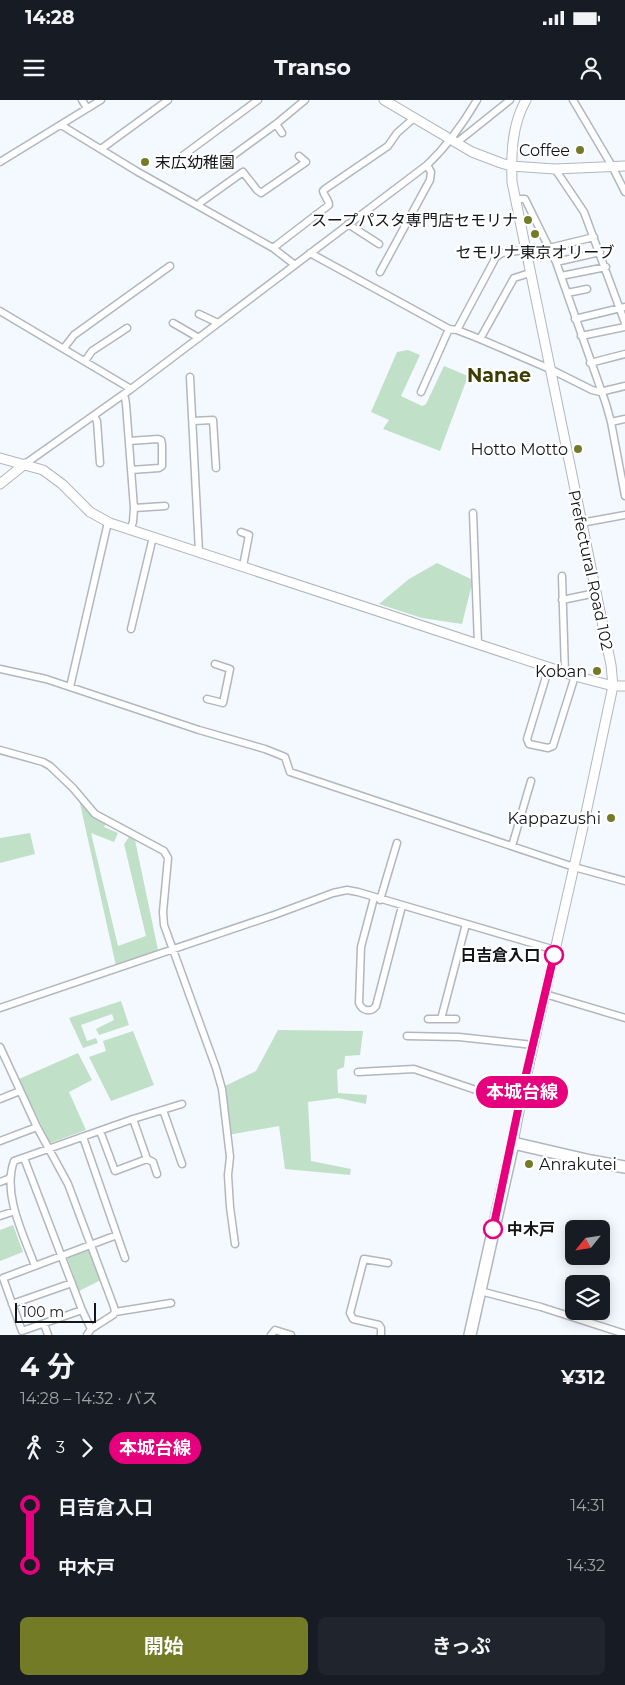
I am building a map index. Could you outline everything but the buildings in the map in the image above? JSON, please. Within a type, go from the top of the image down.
[{"type":"highway","points":[[470,1335],[513,1142],[591,1161],[625,1167]]},
{"type":"main road","points":[[384,100],[484,158],[511,166],[555,168],[625,166]]},
{"type":"main road","name":"Prefectural Road 102","points":[[513,1142],[613,686],[611,665],[515,199],[511,166],[514,136],[518,117],[526,100]]},
{"type":"main road","points":[[0,458],[43,470],[62,484],[86,508],[108,522],[565,673],[613,686],[625,686]]},
{"type":"main road","points":[[0,484],[24,464]]},
{"type":"street","points":[[82,100],[88,108]]},
{"type":"street","points":[[0,162],[101,100]]},
{"type":"street","points":[[101,149],[168,100]]},
{"type":"street","points":[[181,157],[258,100]]},
{"type":"street","points":[[220,165],[305,100]]},
{"type":"street","points":[[24,464],[94,416],[200,338],[427,165],[446,146],[450,138],[464,122],[477,100]]},
{"type":"street","points":[[460,140],[510,100]]},
{"type":"street","points":[[573,100],[625,192]]},
{"type":"street","points":[[273,248],[329,205],[323,191],[325,189],[388,146],[397,133],[414,118]]},
{"type":"street","points":[[276,124],[282,133]]},
{"type":"street","points":[[61,125],[273,248],[296,265]]},
{"type":"street","points":[[199,205],[243,172],[257,190],[261,192],[306,162],[300,156]]},
{"type":"street","points":[[380,272],[430,180],[431,172],[427,165]]},
{"type":"street","points":[[555,168],[584,212],[622,308],[625,323]]},
{"type":"street","points":[[515,199],[525,199],[556,262],[568,293],[590,363],[612,422],[625,496]]},
{"type":"street","points":[[348,224],[379,244]]},
{"type":"street","points":[[549,248],[594,237]]},
{"type":"street","points":[[457,330],[496,257],[502,253],[526,250]]},
{"type":"street","points":[[556,262],[600,252]]},
{"type":"street","points":[[310,253],[449,329],[457,330],[480,339],[550,369],[592,390],[600,392],[625,386]]},
{"type":"street","points":[[64,348],[74,335],[170,266]]},
{"type":"street","points":[[561,276],[606,267]]},
{"type":"street","points":[[480,339],[514,278],[530,274]]},
{"type":"street","points":[[568,293],[588,289]]},
{"type":"street","points":[[575,319],[622,308]]},
{"type":"street","points":[[0,311],[131,389]]},
{"type":"street","points":[[199,314],[218,323]]},
{"type":"street","points":[[173,323],[200,338]]},
{"type":"street","points":[[85,361],[92,351],[127,328]]},
{"type":"street","points":[[581,336],[625,328]]},
{"type":"street","points":[[420,392],[449,329]]},
{"type":"street","points":[[590,363],[625,354]]},
{"type":"street","points":[[190,377],[199,552]]},
{"type":"street","points":[[123,395],[126,404],[134,508],[133,522],[130,530]]},
{"type":"street","points":[[94,416],[97,421],[100,463]]},
{"type":"street","points":[[612,422],[625,419]]},
{"type":"street","points":[[193,421],[213,420],[216,468]]},
{"type":"street","points":[[129,441],[158,439],[161,440],[162,444],[162,466],[159,468],[131,470]]},
{"type":"street","points":[[134,508],[165,506]]},
{"type":"street","points":[[473,513],[478,644]]},
{"type":"street","points":[[581,523],[625,515]]},
{"type":"street","points":[[70,686],[108,522]]},
{"type":"street","points":[[241,532],[250,535],[243,566]]},
{"type":"street","points":[[131,629],[153,538]]},
{"type":"street","points":[[562,576],[565,673]]},
{"type":"street","points":[[562,600],[596,594]]},
{"type":"street","points":[[207,699],[223,703],[230,669],[215,664]]},
{"type":"street","points":[[549,667],[527,739],[529,744],[548,748],[553,746],[575,676]]},
{"type":"street","points":[[0,669],[70,686],[199,730],[265,749],[285,757],[290,772],[574,867],[625,881]]},
{"type":"street","points":[[0,750],[43,762],[50,766],[73,788],[95,814],[164,851],[168,858],[163,912],[164,925],[222,1089],[230,1157],[228,1175],[235,1244]]},
{"type":"street","points":[[512,846],[531,781]]},
{"type":"street","points":[[397,843],[361,947],[359,1003],[362,1008],[372,1010],[376,1006],[402,906]]},
{"type":"street","points":[[0,1008],[173,950],[333,893],[351,890],[556,950]]},
{"type":"street","points":[[441,1018],[466,924]]},
{"type":"street","points":[[545,994],[625,1018]]},
{"type":"street","points":[[428,1018],[456,1019]]},
{"type":"street","points":[[407,1036],[459,1037],[533,1045]]},
{"type":"street","points":[[0,1047],[37,1127],[68,1184],[115,1312]]},
{"type":"street","points":[[358,1072],[414,1069],[520,1105]]},
{"type":"street","points":[[0,1098],[20,1091]]},
{"type":"street","points":[[35,1266],[15,1211],[11,1176],[14,1161],[133,1119],[182,1104]]},
{"type":"street","points":[[163,1110],[182,1164]]},
{"type":"street","points":[[133,1119],[148,1159],[153,1162],[157,1174]]},
{"type":"street","points":[[0,1141],[37,1127]]},
{"type":"street","points":[[100,1131],[115,1171],[148,1159]]},
{"type":"street","points":[[83,1137],[125,1258]]},
{"type":"street","points":[[24,1158],[62,1255],[89,1332],[115,1312],[171,1303]]},
{"type":"street","points":[[0,1182],[11,1176]]},
{"type":"street","points":[[0,1216],[15,1211]]},
{"type":"street","points":[[82,1310],[22,1332],[3,1278],[117,1235]]},
{"type":"street","points":[[381,1335],[379,1325],[354,1319],[350,1313],[364,1259],[388,1263]]},
{"type":"street","points":[[12,1304],[72,1283]]},
{"type":"street","points":[[480,1291],[541,1307],[625,1334]]},
{"type":"street","points":[[44,1324],[48,1335]]},
{"type":"street","points":[[271,1335],[275,1330],[291,1335]]},
{"type":"green space","points":[[408,350],[420,355],[401,396],[422,406],[426,404],[444,366],[468,376],[440,451],[383,429],[389,420],[371,412],[397,352]]},
{"type":"green space","points":[[437,563],[473,580],[462,624],[422,618],[379,604],[409,579]]},
{"type":"green space","points":[[79,799],[106,823],[104,827],[118,833],[114,842],[91,833],[118,946],[146,936],[124,844],[129,837],[135,840],[158,950],[116,966]]},
{"type":"green space","points":[[30,833],[35,854],[0,863],[0,838]]},
{"type":"green space","points":[[121,1001],[129,1025],[99,1035],[96,1029],[114,1020],[112,1014],[81,1025],[87,1041],[96,1038],[98,1043],[83,1048],[69,1018]]},
{"type":"green space","points":[[278,1030],[363,1031],[360,1055],[345,1056],[344,1067],[337,1070],[338,1093],[367,1095],[366,1104],[338,1098],[308,1102],[311,1161],[351,1169],[350,1175],[285,1169],[279,1126],[228,1135],[220,1109],[225,1086],[256,1071]]},
{"type":"green space","points":[[133,1031],[154,1085],[111,1101],[89,1057],[106,1051],[103,1041]]},
{"type":"green space","points":[[78,1053],[92,1080],[69,1092],[86,1130],[50,1143],[19,1079]]},
{"type":"green space","points":[[13,1225],[23,1252],[0,1261],[0,1230]]},
{"type":"green space","points":[[88,1247],[101,1280],[79,1291],[67,1255]]},
{"type":"bus line","name":"本城台線","points":[[493,1229],[522,1091],[554,955]]},
{"type":"place","name":"Coffee","points":[[580,150]]},
{"type":"place","name":"末広幼稚園","points":[[145,162]]},
{"type":"place","name":"スープパスタ専門店セモリナ","points":[[528,220]]},
{"type":"place","name":"セモリナ東京オリーブ","points":[[535,234]]},
{"type":"place","name":"Hotto Motto","points":[[578,449]]},
{"type":"place","name":"Koban","points":[[597,671]]},
{"type":"place","name":"Kappazushi","points":[[611,818]]},
{"type":"place","name":"日吉倉入口","points":[[554,955]]},
{"type":"place","name":"Anrakutei","points":[[529,1164]]},
{"type":"place","name":"中木戸","points":[[493,1229]]},
{"type":"district","name":"Nanae","points":[[499,375]]}]
